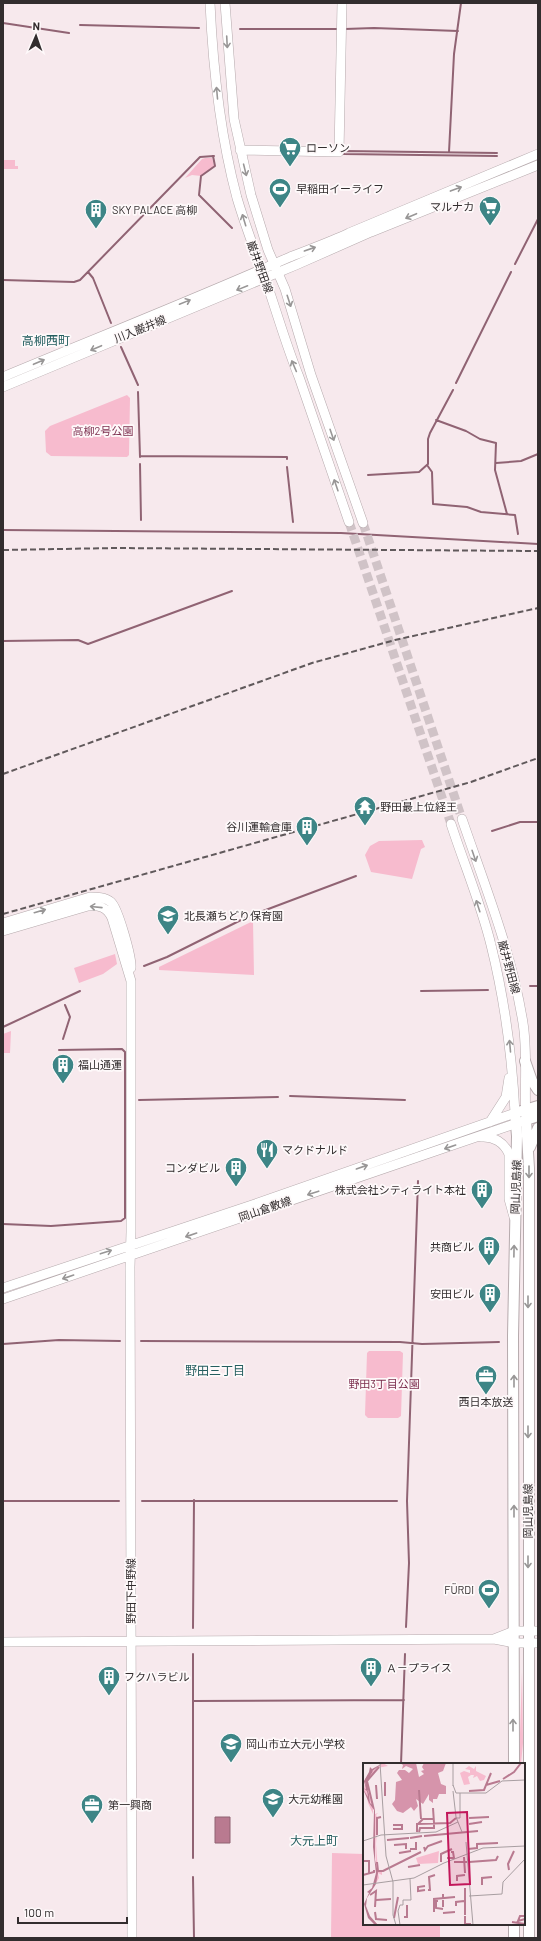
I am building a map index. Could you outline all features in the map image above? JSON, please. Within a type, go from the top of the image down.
[{"type":"main road","name":"巌井野田線","points":[[210,3],[219,113],[226,150],[245,223],[349,522]]},
{"type":"main road","name":"巌井野田線","points":[[225,3],[234,119],[240,150],[258,220],[295,320],[313,381],[363,522]]},
{"type":"main road","points":[[240,150],[339,152],[342,3]]},
{"type":"main road","points":[[444,198],[472,183],[538,154]]},
{"type":"main road","points":[[444,198],[516,175],[538,165]]},
{"type":"main road","points":[[472,183],[491,180],[514,171],[516,175]]},
{"type":"main road","name":"川入巌井線","points":[[3,387],[276,268],[444,198]]},
{"type":"main road","name":"川入巌井線","points":[[3,377],[263,274]]},
{"type":"main road","name":"巌井野田線","points":[[462,819],[503,939],[516,989],[523,1024],[526,1115]]},
{"type":"main road","name":"巌井野田線","points":[[451,824],[491,943],[504,1003],[516,1118]]},
{"type":"main road","name":"野田下中野線","points":[[3,922],[90,898],[108,899],[117,912],[132,966],[130,974],[132,1938]]},
{"type":"main road","points":[[3,931],[88,906],[100,906],[108,911],[112,918],[126,967],[130,974]]},
{"type":"main road","points":[[525,1061],[532,1081],[538,1090]]},
{"type":"main road","points":[[490,1122],[506,1097],[511,1062]]},
{"type":"main road","points":[[516,1118],[526,1115],[538,1106]]},
{"type":"main road","points":[[526,1115],[538,1116]]},
{"type":"main road","name":"岡山児島線","points":[[526,1115],[529,1154],[533,1631],[529,1938]]},
{"type":"main road","name":"岡山倉敷線","points":[[3,1288],[357,1169],[490,1122],[516,1118]]},
{"type":"main road","name":"岡山倉敷線","points":[[3,1298],[476,1138],[516,1118]]},
{"type":"main road","name":"岡山児島線","points":[[514,1763],[516,1118]]},
{"type":"main road","points":[[529,1154],[533,1138],[538,1128]]},
{"type":"main road","points":[[476,1138],[494,1138],[504,1144],[507,1149],[509,1154],[509,1200],[515,1220]]},
{"type":"main road","points":[[494,1639],[514,1631],[533,1631]]},
{"type":"main road","points":[[3,1642],[494,1639],[514,1643],[533,1643]]},
{"type":"main road","points":[[514,1925],[514,1938]]},
{"type":"green space","points":[[212,158],[214,166],[201,176],[192,175],[185,178],[202,159]]},
{"type":"green space","points":[[4,160],[15,160],[15,166],[18,166],[18,169],[4,169]]},
{"type":"green space","name":"高柳2号公園","points":[[127,395],[130,398],[129,455],[127,457],[51,456],[46,452],[45,431],[50,426]]},
{"type":"green space","points":[[422,840],[425,847],[421,849],[412,879],[371,872],[365,855],[370,846],[379,841]]},
{"type":"green space","points":[[253,921],[254,975],[159,970],[159,967]]},
{"type":"green space","points":[[115,954],[117,964],[103,974],[79,983],[74,968]]},
{"type":"green space","points":[[11,1031],[10,1053],[3,1053],[3,1034]]},
{"type":"green space","name":"野田3丁目公園","points":[[369,1351],[400,1351],[403,1353],[401,1416],[398,1418],[368,1418],[365,1415],[367,1353]]},
{"type":"green space","points":[[522,1672],[523,1743],[521,1763],[519,1763]]},
{"type":"green space","points":[[332,1853],[363,1854],[363,1925],[440,1925],[440,1938],[331,1938]]},
{"type":"shaded area","points":[[215,1817],[230,1817],[230,1843],[215,1843]]},
{"type":"waterway","points":[[449,152],[454,54],[461,3]]},
{"type":"waterway","points":[[3,23],[69,33]]},
{"type":"waterway","points":[[80,25],[199,28]]},
{"type":"waterway","points":[[345,29],[374,28],[458,31]]},
{"type":"waterway","points":[[240,29],[337,29]]},
{"type":"waterway","points":[[343,152],[344,154],[497,156]]},
{"type":"waterway","points":[[343,152],[497,153]]},
{"type":"waterway","points":[[213,156],[215,166],[201,176],[199,195],[232,228]]},
{"type":"waterway","points":[[3,280],[74,282],[80,280],[200,157],[214,156]]},
{"type":"waterway","points":[[515,264],[538,219]]},
{"type":"waterway","points":[[88,272],[93,278],[111,323]]},
{"type":"waterway","points":[[456,383],[511,272]]},
{"type":"waterway","points":[[121,347],[138,385]]},
{"type":"waterway","points":[[368,475],[419,472],[428,464],[428,439],[430,433],[453,390]]},
{"type":"waterway","points":[[138,392],[140,457]]},
{"type":"waterway","points":[[436,420],[466,431],[480,439],[496,443],[495,470],[507,514]]},
{"type":"waterway","points":[[496,463],[521,461],[538,454]]},
{"type":"waterway","points":[[140,456],[287,457],[287,459]]},
{"type":"waterway","points":[[140,464],[141,520]]},
{"type":"waterway","points":[[427,465],[432,472],[433,504],[467,507],[481,512],[515,515],[518,534]]},
{"type":"waterway","points":[[287,467],[293,522]]},
{"type":"waterway","points":[[3,530],[341,533],[538,544]]},
{"type":"waterway","points":[[3,641],[78,640],[88,644],[232,591]]},
{"type":"waterway","points":[[492,831],[520,822],[538,822]]},
{"type":"waterway","points":[[144,966],[167,957],[247,917],[356,876]]},
{"type":"waterway","points":[[530,986],[538,986]]},
{"type":"waterway","points":[[421,991],[488,990]]},
{"type":"waterway","points":[[3,1027],[80,991]]},
{"type":"waterway","points":[[63,1039],[70,1017],[65,1005]]},
{"type":"waterway","points":[[3,1224],[51,1226],[121,1221],[125,1218],[125,1052],[122,1049],[59,1050]]},
{"type":"waterway","points":[[290,1096],[405,1100]]},
{"type":"waterway","points":[[139,1100],[278,1097]]},
{"type":"waterway","points":[[406,1627],[409,1563],[407,1501],[418,1181]]},
{"type":"waterway","points":[[3,1344],[59,1340],[120,1341]]},
{"type":"waterway","points":[[141,1341],[400,1342],[422,1344],[499,1342]]},
{"type":"waterway","points":[[193,1628],[194,1500]]},
{"type":"waterway","points":[[3,1501],[119,1501]]},
{"type":"waterway","points":[[142,1501],[397,1501]]},
{"type":"waterway","points":[[193,1654],[193,1701]]},
{"type":"waterway","points":[[401,1763],[405,1654]]},
{"type":"waterway","points":[[193,1858],[193,1701],[404,1700]]},
{"type":"waterway","points":[[193,1877],[194,1938]]},
{"type":"tunnel","points":[[349,522],[451,824]]},
{"type":"tunnel","points":[[363,523],[462,819]]},
{"type":"railway","points":[[3,550],[115,548],[538,551]]},
{"type":"railway","points":[[3,774],[312,663],[395,640],[538,608]]},
{"type":"railway","points":[[3,914],[471,782],[538,758]]},
{"type":"place","name":"ローソン","points":[[290,168]]},
{"type":"place","name":"早稲田イーライフ","points":[[280,208]]},
{"type":"place","name":"マルナカ","points":[[490,226]]},
{"type":"place","name":"SKY PALACE 高柳","points":[[96,230]]},
{"type":"place","name":"野田最上位経王","points":[[365,826]]},
{"type":"place","name":"谷川運輸倉庫","points":[[307,846]]},
{"type":"place","name":"北長瀬ちどり保育園","points":[[168,936]]},
{"type":"place","name":"福山通運","points":[[63,1084]]},
{"type":"place","name":"マクドナルド","points":[[267,1170]]},
{"type":"place","name":"コンダビル","points":[[236,1188]]},
{"type":"place","name":"株式会社シティライト本社","points":[[482,1210]]},
{"type":"place","name":"共商ビル","points":[[489,1266]]},
{"type":"place","name":"安田ビル","points":[[490,1314]]},
{"type":"place","name":"西日本放送","points":[[486,1396]]},
{"type":"place","name":"FÜRDI","points":[[489,1610]]},
{"type":"place","name":"Ａ－プライス","points":[[371,1688]]},
{"type":"place","name":"フクハラビル","points":[[109,1696]]},
{"type":"place","name":"岡山市立大元小学校","points":[[231,1764]]},
{"type":"place","name":"大元幼稚園","points":[[273,1818]]},
{"type":"place","name":"第一興商","points":[[92,1824]]},
{"type":"district","name":"高柳西町","points":[[46,341]]},
{"type":"district","name":"野田三丁目","points":[[215,1371]]},
{"type":"district","name":"大元上町","points":[[314,1841]]}]
